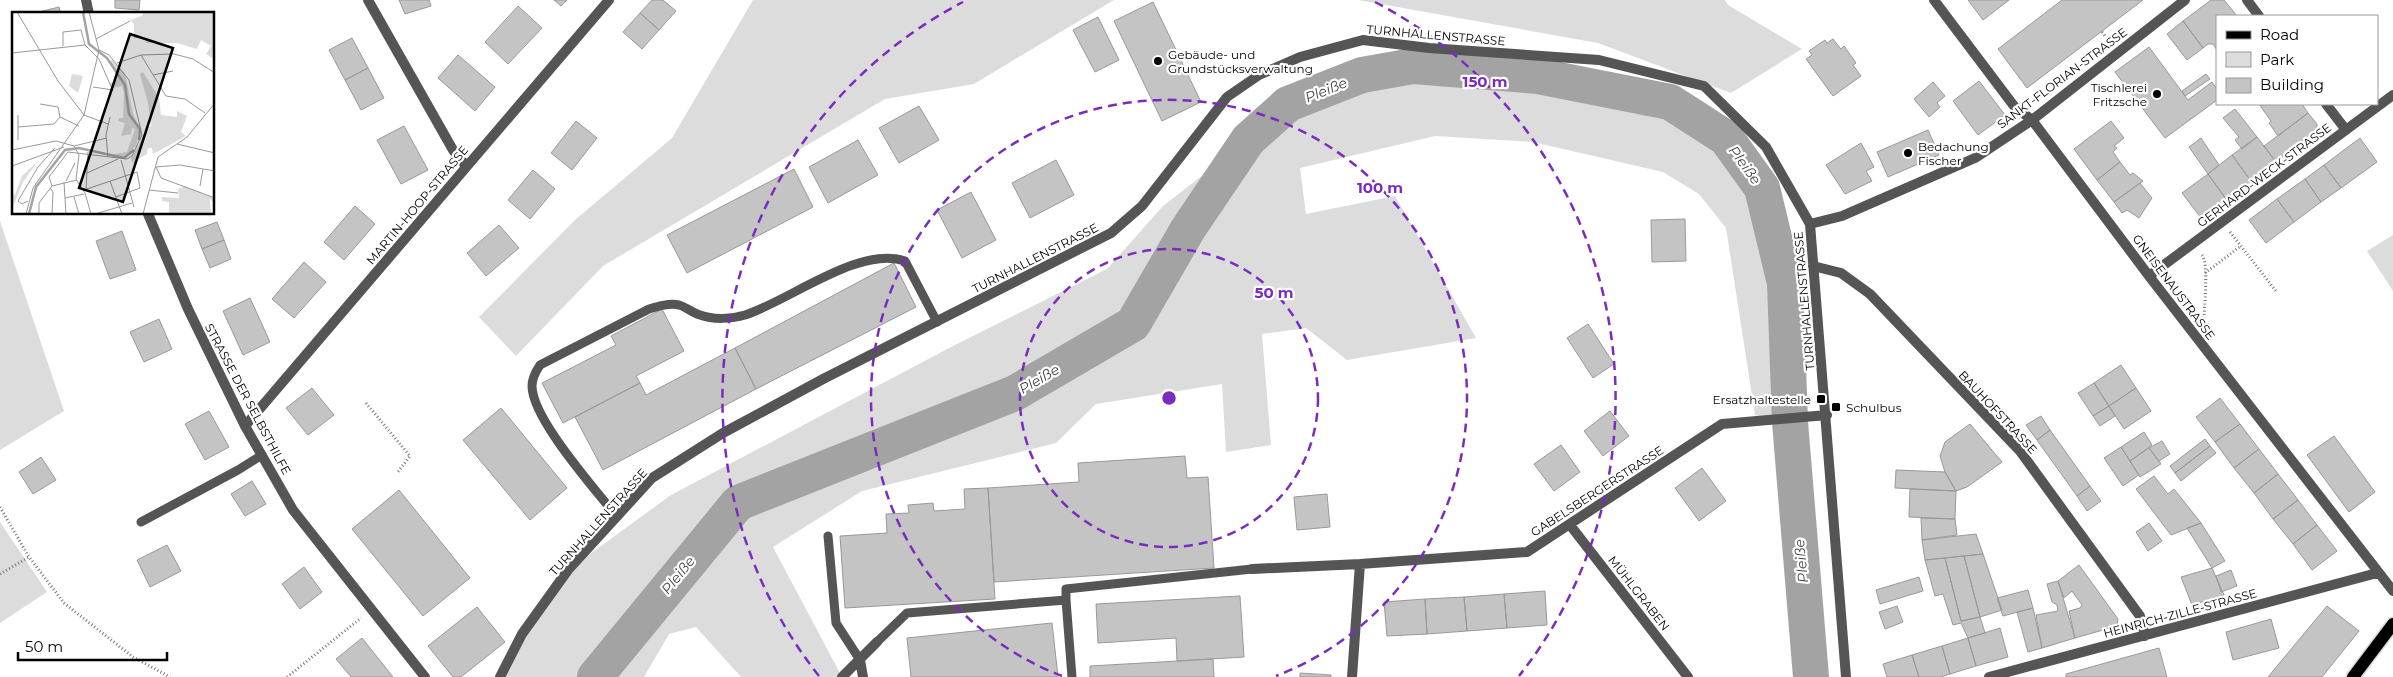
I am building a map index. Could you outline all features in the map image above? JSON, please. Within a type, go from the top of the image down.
[{"type":"main road","points":[[2353,677],[2393,624]]},
{"type":"street","points":[[368,0],[453,150],[466,166]]},
{"type":"street","name":"MARTIN-HOOP-STRASSE","points":[[245,426],[609,0]]},
{"type":"street","name":"GNEISENAUSTRASSE","points":[[1934,0],[2014,106],[2032,120],[2149,276],[2377,573],[2393,591]]},
{"type":"street","name":"SANKT-FLORIAN-STRASSE","points":[[1810,224],[1842,216],[1975,158],[2032,120],[2185,0]]},
{"type":"street","points":[[2247,0],[2258,15]]},
{"type":"street","name":"TURNHALLENSTRASSE","points":[[500,677],[522,634],[568,570],[652,478],[723,433],[1111,233],[1142,206],[1227,96],[1259,75],[1300,57],[1363,40],[1429,48],[1599,60],[1704,86],[1766,147],[1810,224],[1846,677]]},
{"type":"street","name":"GERHARD-WECK-STRASSE","points":[[2149,276],[2393,95]]},
{"type":"street","points":[[2327,105],[2346,130]]},
{"type":"street","name":"STRASSE DER SELBSTHILFE","points":[[148,215],[188,309],[245,426],[293,510],[425,677]]},
{"type":"street","name":"BAUHOFSTRASSE","points":[[1813,266],[1840,273],[1870,294],[2020,451],[2140,616],[2144,636]]},
{"type":"street","name":"GABELSBERGERSTRASSE","points":[[1252,570],[1527,552],[1722,424],[1826,415]]},
{"type":"street","name":"MÜHLGRABEN","points":[[1570,525],[1688,677]]},
{"type":"street","points":[[1352,677],[1360,564]]},
{"type":"street","name":"HEINRICH-ZILLE-STRASSE","points":[[1989,677],[2377,573]]},
{"type":"street","points":[[842,677],[877,642]]},
{"type":"street","points":[[860,660],[863,677]]},
{"type":"lane","points":[[617,517],[556,438],[535,402],[532,386],[534,374],[540,365],[649,309],[666,304],[680,305],[701,316],[724,318],[745,315],[830,275],[876,258],[894,257],[905,261],[937,322]]},
{"type":"lane","points":[[141,522],[262,455]]},
{"type":"lane","points":[[828,536],[836,623],[860,660]]},
{"type":"lane","points":[[1072,677],[1066,589],[1252,570]]},
{"type":"lane","points":[[877,642],[907,613],[1066,600]]},
{"type":"path","points":[[2222,222],[2276,291]]},
{"type":"path","points":[[2193,243],[2204,258],[2203,346]]},
{"type":"path","points":[[2205,273],[2241,246]]},
{"type":"path","points":[[366,403],[410,456],[397,473]]},
{"type":"path","points":[[0,508],[29,557],[64,603],[132,657],[170,677]]},
{"type":"path","points":[[0,574],[29,557]]},
{"type":"path","points":[[287,677],[372,609]]},
{"type":"green space","points":[[753,0],[1114,0],[974,84],[885,99],[603,266],[516,356],[479,317],[575,220],[672,138]]},
{"type":"green space","points":[[1358,0],[1725,0],[1728,5],[1802,49],[1731,93],[1598,43]]},
{"type":"green space","points":[[1413,66],[1538,76],[1670,102],[1726,138],[1762,188],[1785,283],[1790,422],[1755,415],[1726,228],[1699,194],[1663,172],[1533,142],[1435,136],[1300,168],[1306,214],[1395,196],[1476,338],[1347,360],[1306,328],[1262,334],[1271,445],[1226,452],[1222,384],[1096,404],[1056,443],[862,491],[773,547],[842,677],[741,677],[696,627],[669,634],[644,677],[500,677],[568,570],[671,495],[953,346],[1107,269],[1163,206],[1248,140],[1288,104],[1362,75]]},
{"type":"green space","points":[[0,221],[64,411],[0,450]]},
{"type":"green space","points":[[2393,235],[2393,291],[2367,251]]},
{"type":"green space","points":[[0,522],[47,592],[0,623]]},
{"type":"building","points":[[115,0],[140,0],[139,10],[115,8]]},
{"type":"building","points":[[399,0],[429,0],[431,6],[405,14]]},
{"type":"building","points":[[554,0],[567,0],[561,6]]},
{"type":"building","points":[[652,0],[663,0],[676,11],[659,30],[640,13]]},
{"type":"building","points":[[1968,0],[2009,0],[1983,20]]},
{"type":"building","points":[[2062,0],[2143,0],[2027,88],[1998,49]]},
{"type":"building","points":[[2211,0],[2224,0],[2236,15],[2216,15],[2216,48],[2213,44],[2208,44],[2203,48],[2183,21]]},
{"type":"building","name":"Gebäude- und Grundstücksverwaltung","points":[[1153,2],[1201,102],[1162,121],[1114,21]]},
{"type":"building","points":[[518,6],[542,28],[508,64],[485,42]]},
{"type":"building","points":[[59,7],[60,12],[39,12]]},
{"type":"building","points":[[640,13],[659,30],[642,49],[623,32]]},
{"type":"building","points":[[1098,17],[1119,60],[1095,72],[1073,30]]},
{"type":"building","points":[[2183,21],[2203,48],[2187,60],[2167,34]]},
{"type":"building","points":[[352,38],[368,68],[345,80],[329,50]]},
{"type":"building","points":[[1833,39],[1841,49],[1844,46],[1856,63],[1853,65],[1861,76],[1833,96],[1806,59],[1812,55],[1809,51],[1825,40],[1827,43]]},
{"type":"building","name":"Tischlerei Fritzsche","points":[[2149,47],[2188,100],[2212,82],[2216,88],[2216,101],[2165,138],[2115,72]]},
{"type":"building","points":[[458,55],[495,87],[475,111],[438,78]]},
{"type":"building","points":[[368,68],[384,98],[361,110],[345,80]]},
{"type":"building","points":[[2206,74],[2210,79],[2185,96],[2182,91]]},
{"type":"building","points":[[1979,81],[2005,115],[1978,135],[1953,101]]},
{"type":"building","points":[[1933,82],[1945,96],[1937,103],[1940,107],[1929,117],[1914,99]]},
{"type":"building","points":[[2260,105],[2303,105],[2308,113],[2278,136],[2269,123],[2271,121]]},
{"type":"building","points":[[919,106],[939,140],[899,163],[879,128]]},
{"type":"building","points":[[2235,109],[2257,137],[2242,149],[2235,140],[2239,137],[2223,118]]},
{"type":"building","points":[[2308,113],[2317,124],[2316,133],[2276,162],[2264,146]]},
{"type":"building","points":[[576,121],[597,138],[572,170],[551,153]]},
{"type":"building","points":[[2111,121],[2124,138],[2114,146],[2117,148],[2113,152],[2120,162],[2097,180],[2074,149]]},
{"type":"building","points":[[404,126],[428,170],[401,184],[377,140]]},
{"type":"building","name":"Bedachung Fischer","points":[[1928,130],[1939,155],[1888,177],[1877,152]]},
{"type":"building","points":[[2257,137],[2276,162],[2251,181],[2232,155]]},
{"type":"building","points":[[2201,138],[2219,165],[2208,174],[2189,147]]},
{"type":"building","points":[[2360,138],[2377,162],[2341,188],[2324,165]]},
{"type":"building","points":[[858,140],[878,175],[828,203],[809,167]]},
{"type":"building","points":[[1861,143],[1874,167],[1866,171],[1872,181],[1845,194],[1826,165]]},
{"type":"building","points":[[2232,155],[2251,181],[2226,199],[2208,174]]},
{"type":"building","points":[[1056,160],[1074,195],[1030,218],[1012,183]]},
{"type":"building","points":[[2120,162],[2130,175],[2133,173],[2143,181],[2114,202],[2097,180]]},
{"type":"building","points":[[2324,165],[2341,188],[2321,202],[2305,179]]},
{"type":"building","points":[[794,169],[813,207],[687,273],[667,235]]},
{"type":"building","points":[[533,170],[555,189],[530,219],[508,200]]},
{"type":"building","points":[[2208,174],[2226,199],[2201,218],[2182,193]]},
{"type":"building","points":[[2305,179],[2321,202],[2294,222],[2277,199]]},
{"type":"building","points":[[2140,183],[2152,198],[2139,218],[2127,210],[2122,213],[2114,202]]},
{"type":"building","points":[[971,192],[996,240],[962,258],[937,210]]},
{"type":"building","points":[[2277,199],[2294,222],[2266,243],[2249,220]]},
{"type":"building","points":[[355,206],[375,224],[344,260],[324,242]]},
{"type":"building","points":[[1685,219],[1686,261],[1652,262],[1651,220]]},
{"type":"building","points":[[217,222],[224,240],[202,249],[195,230]]},
{"type":"building","points":[[499,225],[519,248],[486,276],[467,253]]},
{"type":"building","points":[[122,231],[136,270],[110,279],[96,241]]},
{"type":"building","points":[[224,240],[231,259],[210,268],[202,249]]},
{"type":"building","points":[[304,262],[326,282],[294,318],[272,299]]},
{"type":"building","points":[[894,263],[916,307],[756,389],[735,348]]},
{"type":"building","points":[[250,298],[270,342],[243,355],[223,311]]},
{"type":"building","points":[[662,309],[684,351],[636,376],[640,383],[563,423],[542,383],[616,345],[611,336]]},
{"type":"building","points":[[159,319],[172,349],[144,362],[130,332]]},
{"type":"building","points":[[1588,324],[1614,364],[1593,378],[1567,338]]},
{"type":"building","points":[[735,348],[756,389],[603,470],[575,417],[640,383],[646,395]]},
{"type":"building","points":[[2121,365],[2136,388],[2109,406],[2094,383]]},
{"type":"building","points":[[2094,383],[2109,406],[2093,416],[2078,393]]},
{"type":"building","points":[[312,388],[334,415],[308,435],[286,408]]},
{"type":"building","points":[[2136,388],[2151,411],[2124,429],[2109,406]]},
{"type":"building","points":[[2220,398],[2240,424],[2215,442],[2196,417]]},
{"type":"building","points":[[2109,406],[2115,416],[2100,426],[2093,416]]},
{"type":"building","points":[[501,408],[567,488],[530,520],[463,440]]},
{"type":"building","points":[[209,411],[229,447],[205,460],[185,424]]},
{"type":"building","points":[[1610,411],[1629,436],[1603,456],[1584,431]]},
{"type":"building","points":[[2041,416],[2050,430],[2037,440],[2026,425]]},
{"type":"building","points":[[1970,424],[2002,462],[1967,487],[1956,491],[1945,472],[1940,456],[1945,442]]},
{"type":"building","points":[[2240,424],[2259,449],[2234,468],[2215,442]]},
{"type":"building","points":[[2050,430],[2090,486],[2077,496],[2037,440]]},
{"type":"building","points":[[2144,432],[2152,445],[2130,461],[2121,447]]},
{"type":"building","points":[[2334,436],[2375,492],[2349,512],[2307,455]]},
{"type":"building","points":[[2205,439],[2210,446],[2175,473],[2170,466]]},
{"type":"building","points":[[2162,441],[2170,454],[2159,461],[2149,448]]},
{"type":"building","points":[[1561,445],[1580,472],[1554,491],[1534,464]]},
{"type":"building","points":[[2210,446],[2216,453],[2181,481],[2175,473]]},
{"type":"building","points":[[2121,447],[2139,475],[2123,486],[2104,458]]},
{"type":"building","points":[[2149,448],[2161,464],[2140,477],[2130,461]]},
{"type":"building","points":[[2259,449],[2278,474],[2254,493],[2234,468]]},
{"type":"building","points":[[1185,456],[1187,478],[1208,477],[1214,568],[994,582],[988,488],[1079,482],[1078,463]]},
{"type":"building","points":[[41,457],[56,480],[33,494],[19,472]]},
{"type":"building","points":[[1702,468],[1726,501],[1699,521],[1675,488]]},
{"type":"building","points":[[1896,470],[1945,472],[1956,491],[1895,488]]},
{"type":"building","points":[[2278,474],[2298,500],[2273,519],[2254,493]]},
{"type":"building","points":[[2154,476],[2168,494],[2174,489],[2201,523],[2171,535],[2136,489]]},
{"type":"building","points":[[252,481],[266,504],[245,516],[231,494]]},
{"type":"building","points":[[2090,486],[2101,501],[2087,511],[2077,496]]},
{"type":"building","points":[[988,488],[995,599],[845,608],[840,536],[887,533],[886,514],[909,513],[908,505],[933,503],[934,511],[965,509],[964,489]]},
{"type":"building","points":[[1910,489],[1956,491],[1955,519],[1909,517]]},
{"type":"building","points":[[399,490],[470,578],[423,616],[352,529]]},
{"type":"building","points":[[1327,494],[1330,527],[1297,530],[1294,497]]},
{"type":"building","points":[[2298,500],[2317,525],[2293,544],[2273,519]]},
{"type":"building","points":[[1921,518],[1955,519],[1957,535],[1922,540]]},
{"type":"building","points":[[2149,523],[2162,541],[2148,551],[2136,532]]},
{"type":"building","points":[[2201,523],[2225,561],[2212,568],[2187,528]]},
{"type":"building","points":[[2317,525],[2337,551],[2312,570],[2293,544]]},
{"type":"building","points":[[1976,534],[1983,554],[1925,560],[1922,540]]},
{"type":"building","points":[[167,545],[181,571],[150,587],[137,560]]},
{"type":"building","points":[[1983,554],[2002,610],[1980,617],[1964,556]]},
{"type":"building","points":[[1964,556],[1980,617],[1961,621],[1945,558]]},
{"type":"building","points":[[1945,558],[1961,621],[1980,617],[1985,633],[1968,638],[1961,623],[1953,625],[1943,594],[1935,596],[1925,560]]},
{"type":"building","points":[[2079,565],[2118,619],[2117,626],[2075,638],[2069,611],[2080,608],[2082,605],[2072,591],[2064,598],[2058,581]]},
{"type":"building","points":[[304,567],[322,592],[300,609],[282,584]]},
{"type":"building","points":[[2212,568],[2224,595],[2192,605],[2181,577]]},
{"type":"building","points":[[2231,570],[2237,586],[2221,592],[2216,576]]},
{"type":"building","points":[[1919,577],[1923,591],[1880,604],[1876,590]]},
{"type":"building","points":[[2058,581],[2075,638],[2042,648],[2036,615],[2058,611],[2057,605],[2052,602],[2047,584]]},
{"type":"building","points":[[2028,590],[2033,608],[2003,616],[1997,598]]},
{"type":"building","points":[[1545,591],[1547,625],[1507,628],[1504,594]]},
{"type":"building","points":[[1504,594],[1507,628],[1467,631],[1464,597]]},
{"type":"building","points":[[1240,596],[1244,657],[1177,661],[1176,638],[1098,643],[1096,604]]},
{"type":"building","points":[[1464,597],[1467,631],[1427,634],[1425,599]]},
{"type":"building","points":[[1425,599],[1427,634],[1387,636],[1384,602]]},
{"type":"building","points":[[1897,606],[1903,622],[1885,629],[1879,612]]},
{"type":"building","points":[[2327,606],[2359,631],[2322,677],[2268,677]]},
{"type":"building","points":[[477,607],[505,642],[461,677],[453,677],[428,646]]},
{"type":"building","points":[[2033,608],[2042,648],[2028,652],[2017,612]]},
{"type":"building","points":[[2271,619],[2279,648],[2233,660],[2226,632]]},
{"type":"building","points":[[1052,623],[1058,677],[911,677],[907,638]]},
{"type":"building","points":[[2000,628],[2008,657],[1976,666],[1968,638]]},
{"type":"building","points":[[362,638],[393,677],[351,677],[336,659]]},
{"type":"building","points":[[1968,638],[1976,666],[1950,674],[1942,646]]},
{"type":"building","points":[[1942,646],[1950,674],[1941,677],[1919,677],[1912,655]]},
{"type":"building","points":[[2159,648],[2167,677],[2066,677],[2066,674]]},
{"type":"building","points":[[1912,655],[1919,677],[1887,677],[1883,664]]},
{"type":"building","points":[[1213,659],[1214,677],[1090,677],[1090,666]]},
{"type":"building","points":[[1300,673],[1331,675],[1331,677],[1300,677]]},
{"type":"waterway","name":"Pleiße","points":[[595,677],[738,503],[1015,393],[1133,324],[1188,229],[1248,140],[1288,104],[1362,75],[1413,66],[1538,76],[1670,102],[1726,138],[1762,188],[1785,283],[1790,422],[1811,677]]},
{"type":"place","name":"Gebäude- und Grundstücksverwaltung","points":[[1158,61]]},
{"type":"place","name":"Tischlerei Fritzsche","points":[[2157,94]]},
{"type":"place","name":"Bedachung Fischer","points":[[1908,153]]},
{"type":"place","name":"Ersatzhaltestelle","points":[[1821,399]]},
{"type":"place","name":"Schulbus","points":[[1836,407]]}]
